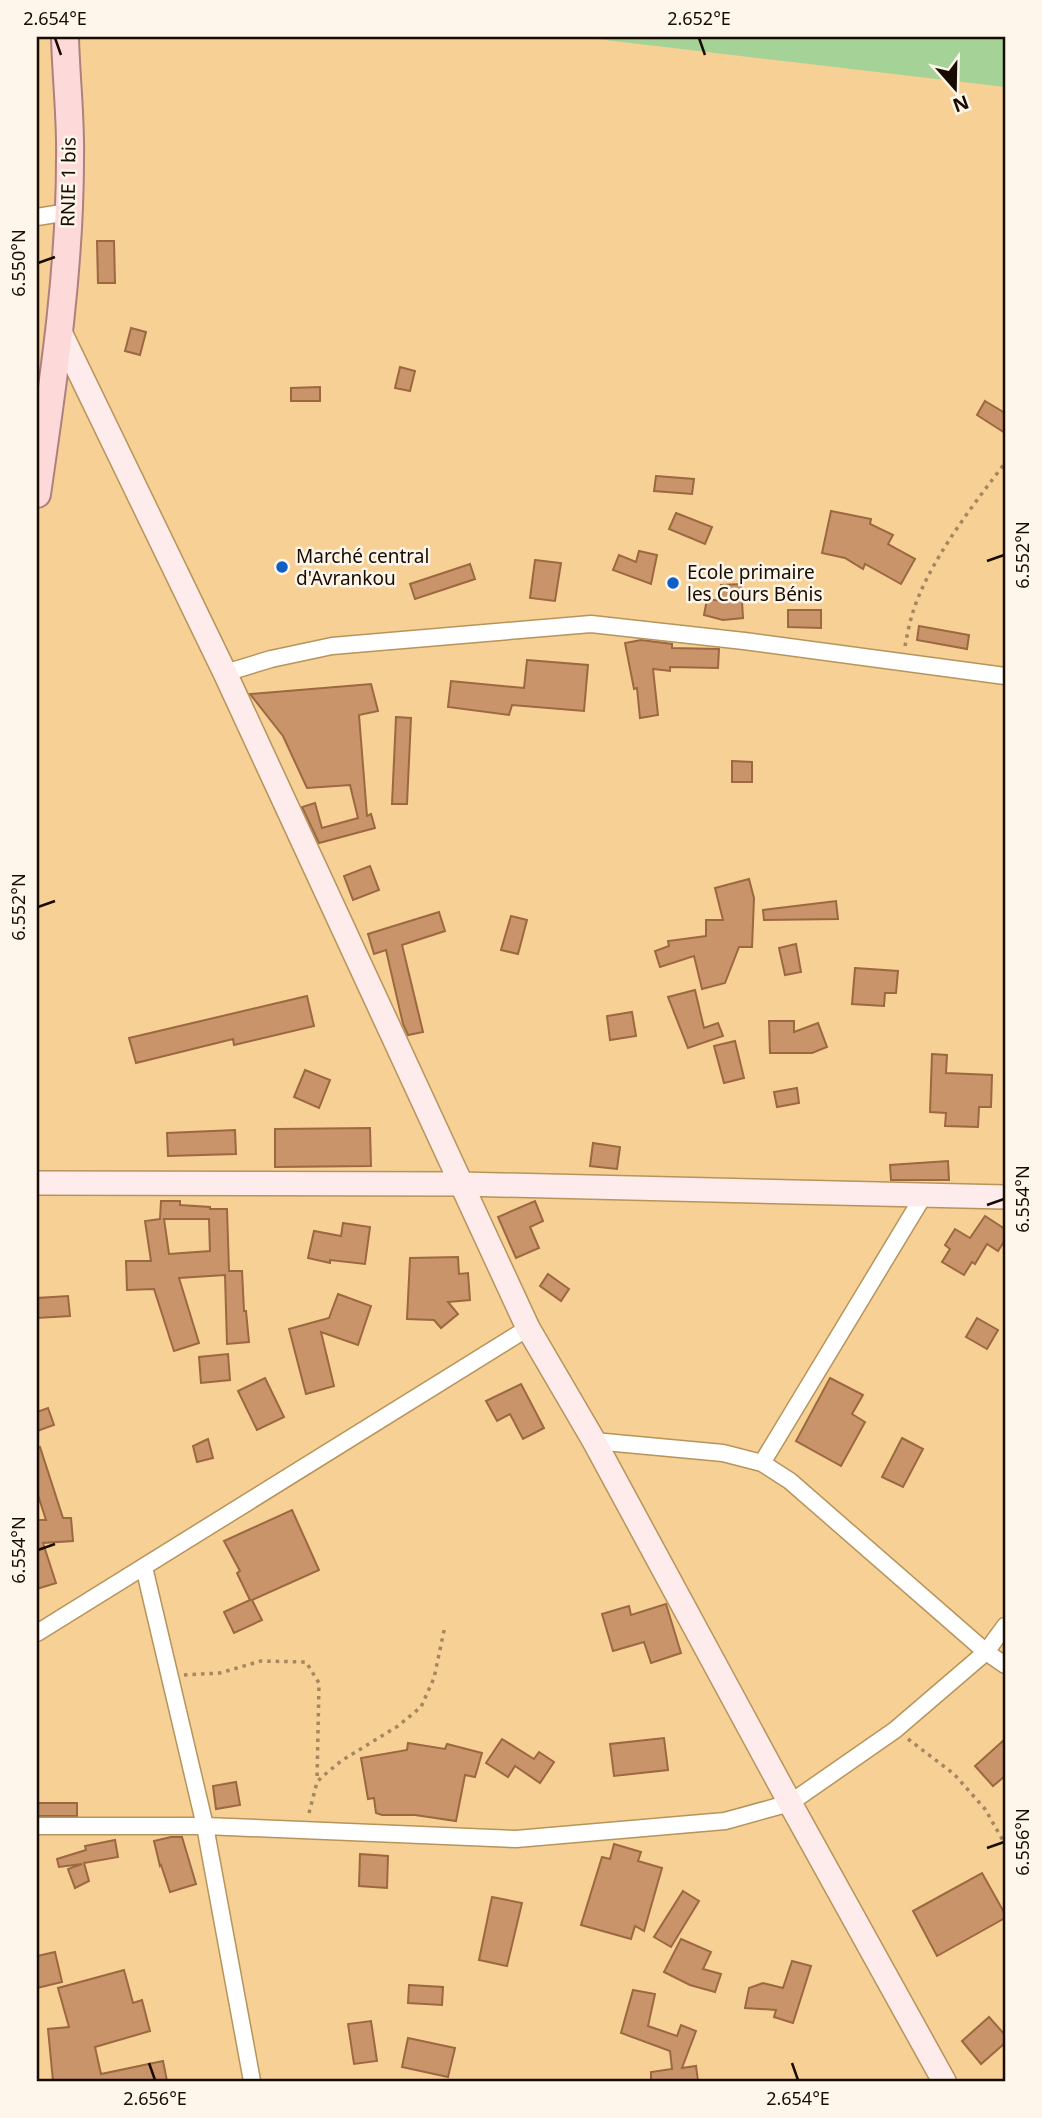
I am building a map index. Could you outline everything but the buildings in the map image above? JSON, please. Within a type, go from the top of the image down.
[{"type":"main road","name":"RNIE 1 bis","points":[[37,494],[60,332],[68,212],[70,158],[65,37]]},
{"type":"main road","points":[[60,332],[225,673],[528,1328],[594,1441],[944,2081]]},
{"type":"main road","points":[[37,1183],[461,1184],[1005,1197]]},
{"type":"street","points":[[37,217],[68,212]]},
{"type":"street","points":[[225,673],[271,659],[332,646],[591,625],[1005,676]]},
{"type":"street","points":[[762,1463],[924,1195]]},
{"type":"street","points":[[37,1633],[528,1328]]},
{"type":"street","points":[[594,1441],[723,1453],[762,1463],[790,1481],[986,1652],[1005,1665]]},
{"type":"street","points":[[144,1567],[205,1826],[252,2081]]},
{"type":"street","points":[[37,1826],[205,1826],[516,1839],[725,1821],[790,1803],[895,1730],[986,1652],[1005,1626]]},
{"type":"path","points":[[902,662],[912,615],[921,592],[950,540],[1005,463]]},
{"type":"path","points":[[317,1782],[341,1762],[398,1726],[421,1707],[434,1678],[445,1626]]},
{"type":"path","points":[[172,1679],[191,1674],[220,1673],[261,1661],[306,1662],[319,1683],[317,1782],[304,1830]]},
{"type":"path","points":[[895,1730],[954,1774],[985,1809],[1005,1844]]},
{"type":"green space","points":[[580,37],[1005,37],[1005,87]]},
{"type":"place","name":"Marché central d'Avrankou","points":[[282,567]]},
{"type":"place","name":"Ecole primaire les Cours Bénis","points":[[673,583]]}]
